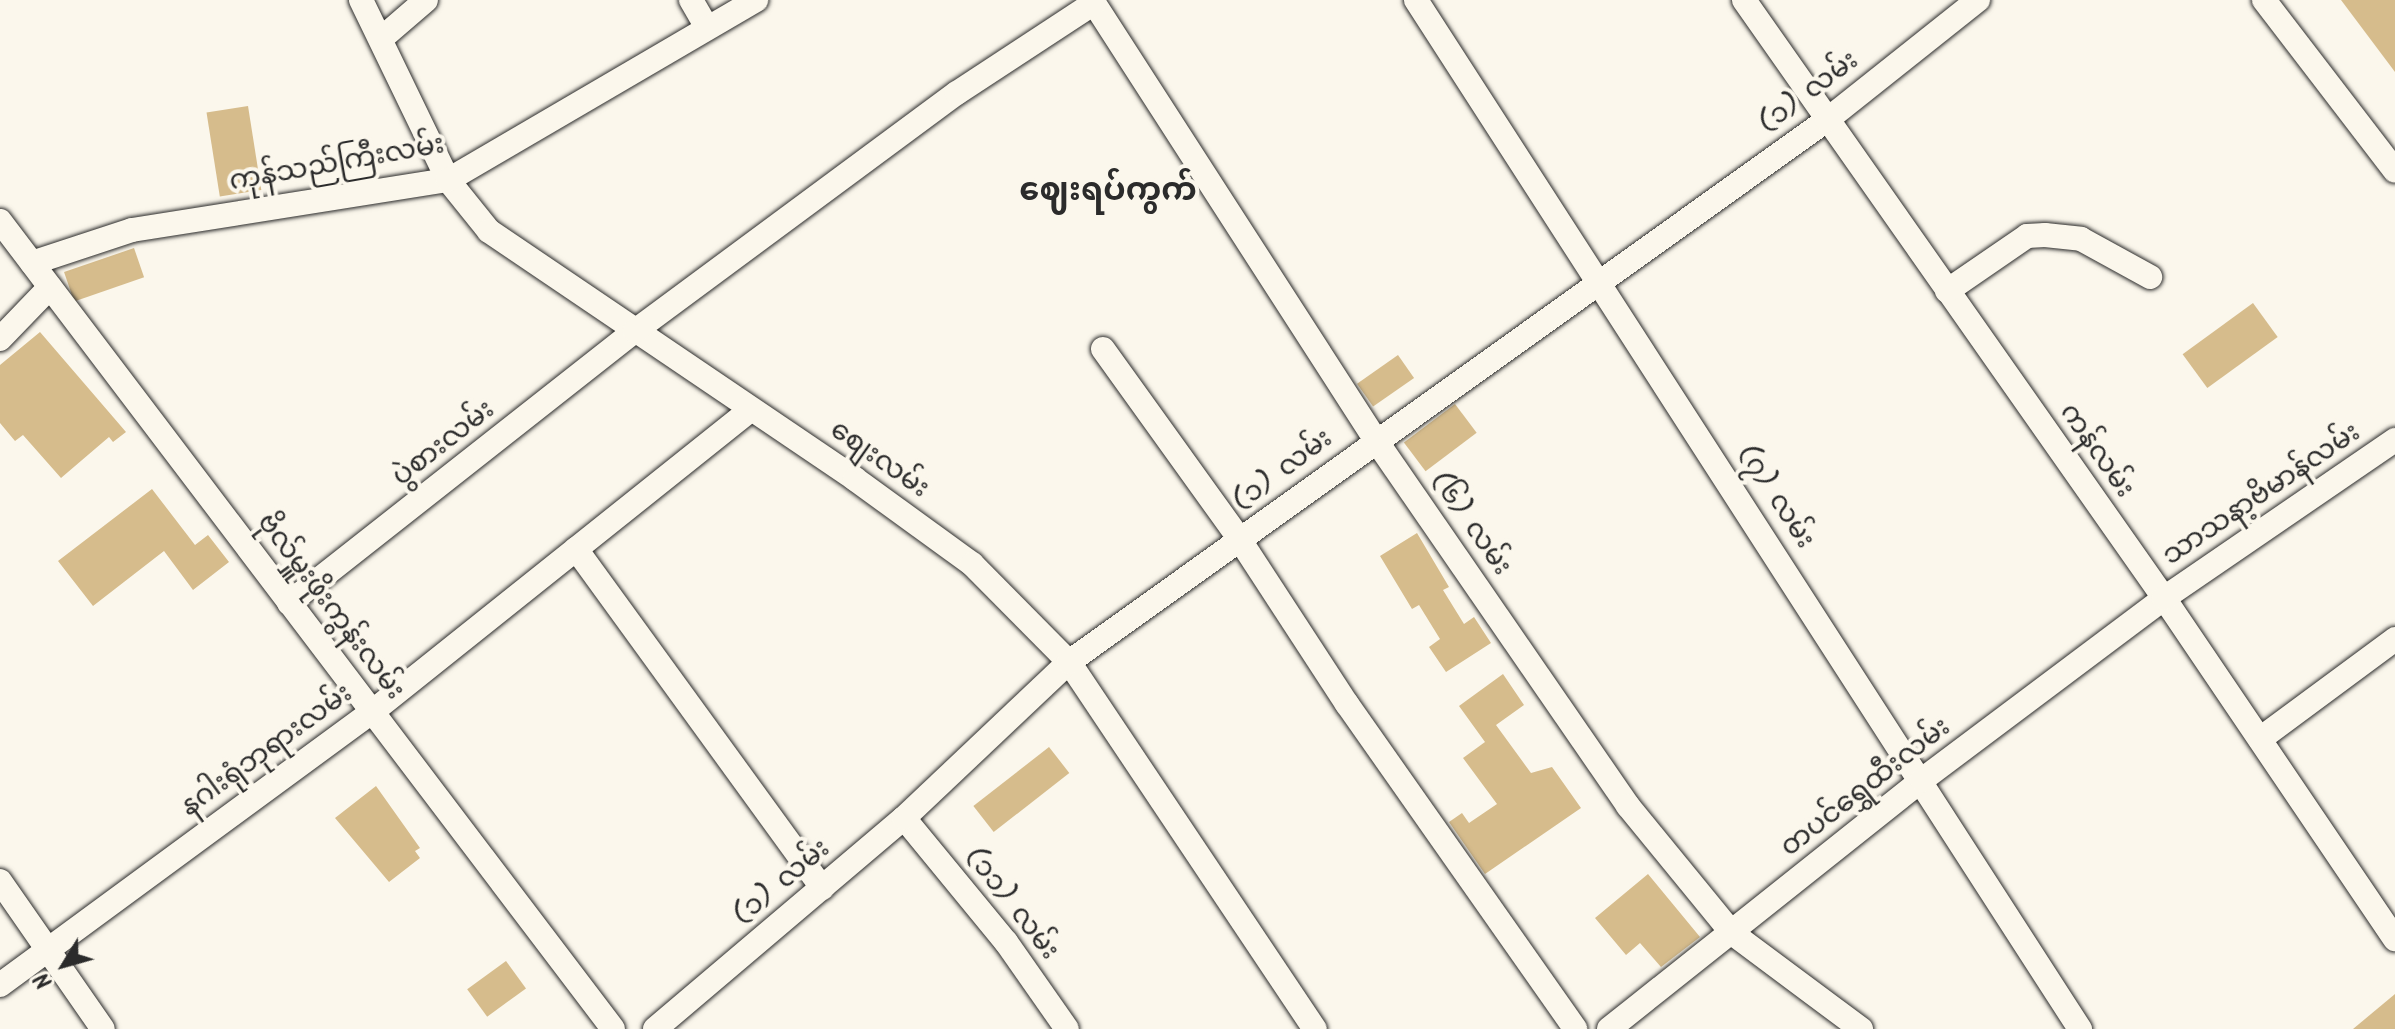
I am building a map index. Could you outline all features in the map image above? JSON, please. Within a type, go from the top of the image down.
[{"type":"street","name":"စျေးလမ်း","points":[[361,0],[448,180],[489,231],[972,564],[1069,662],[1313,1028]]},
{"type":"street","points":[[382,38],[426,0]]},
{"type":"street","points":[[691,0],[707,28]]},
{"type":"street","name":"ကုန်သည်ကြီးလမ်း","points":[[32,263],[132,230],[448,180],[756,0]]},
{"type":"street","name":"(၇) လမ်း","points":[[1416,0],[1599,279],[2080,1029]]},
{"type":"street","name":"ကန်လမ်း","points":[[1744,0],[2164,598],[2395,939]]},
{"type":"street","name":"(၁) လမ်း","points":[[655,1029],[904,818],[1069,662],[1375,439],[1827,120],[1978,0]]},
{"type":"street","points":[[2264,0],[2395,171]]},
{"type":"street","name":"ပွဲစားလမ်း","points":[[289,603],[635,331],[957,93],[1093,1]]},
{"type":"street","name":"(၆) လမ်း","points":[[1093,1],[1375,439],[1628,806],[1732,933],[1861,1029]]},
{"type":"street","name":"ဗိုလ်မှူးဖိုးကွန်းလမ်း","points":[[0,221],[613,1029]]},
{"type":"street","points":[[1947,291],[2027,236],[2081,239],[2150,277]]},
{"type":"street","points":[[0,339],[50,287]]},
{"type":"street","points":[[1103,349],[1240,540],[1347,704],[1575,1029]]},
{"type":"street","name":"နဂါးရုံဘုရားလမ်း","points":[[0,985],[372,712],[751,409]]},
{"type":"street","name":"သာသနာ့ဗိမာန်လမ်း","points":[[2164,598],[2395,440]]},
{"type":"street","points":[[576,549],[822,888]]},
{"type":"street","name":"တပင်ရွှေထီးလမ်း","points":[[1609,1029],[1922,780],[2164,598]]},
{"type":"street","points":[[2260,739],[2395,639]]},
{"type":"street","name":"(၁၁) လမ်း","points":[[904,818],[1006,942],[1067,1029]]},
{"type":"street","points":[[0,881],[103,1029]]},
{"type":"building","points":[[2341,0],[2395,0],[2395,72]]},
{"type":"building","points":[[248,106],[261,190],[220,197],[207,113]]},
{"type":"building","points":[[134,248],[144,277],[74,301],[64,272]]},
{"type":"building","points":[[2253,303],[2278,337],[2207,388],[2183,354]]},
{"type":"building","points":[[40,332],[126,432],[113,442],[109,437],[61,478],[23,435],[15,441],[0,423],[0,365]]},
{"type":"building","points":[[1398,355],[1414,378],[1373,407],[1357,384]]},
{"type":"building","points":[[1455,404],[1477,433],[1426,471],[1404,443]]},
{"type":"building","points":[[152,489],[195,545],[208,535],[229,562],[193,590],[164,551],[93,606],[58,561]]},
{"type":"building","points":[[1417,533],[1449,587],[1443,590],[1464,624],[1474,617],[1491,643],[1446,672],[1429,647],[1440,639],[1419,605],[1412,609],[1380,556]]},
{"type":"building","points":[[1503,674],[1524,705],[1496,725],[1531,773],[1552,767],[1581,808],[1485,874],[1449,822],[1462,813],[1469,823],[1497,804],[1463,758],[1485,742],[1459,706]]},
{"type":"building","points":[[1049,747],[1069,773],[994,832],[973,806]]},
{"type":"building","points":[[376,786],[420,848],[415,851],[420,858],[389,882],[335,818]]},
{"type":"building","points":[[1648,874],[1700,937],[1661,967],[1640,943],[1626,955],[1595,918]]},
{"type":"building","points":[[506,961],[526,989],[487,1017],[467,989]]},
{"type":"building","points":[[2395,994],[2395,1029],[2353,1029]]},
{"type":"district","name":"ဈေးရပ်ကွက်","points":[[1108,192]]}]
